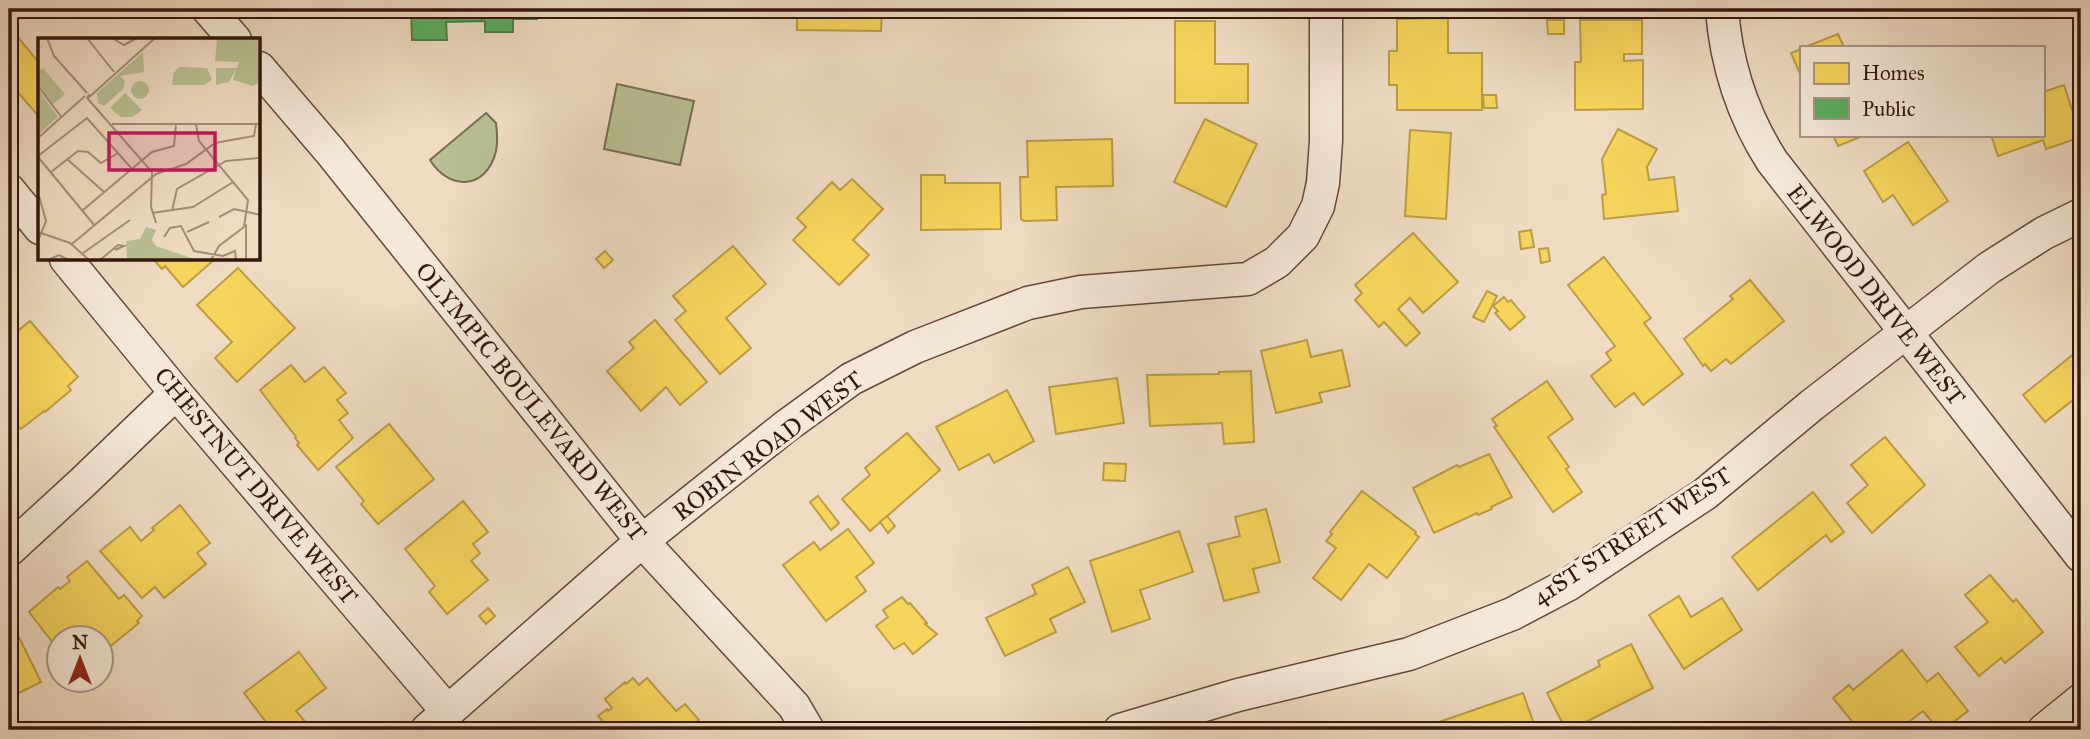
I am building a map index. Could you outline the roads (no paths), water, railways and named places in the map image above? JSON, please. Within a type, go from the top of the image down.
[{"type":"street","points":[[208,9],[233,38]]},
{"type":"street","name":"ROBIN ROAD WEST","points":[[437,721],[642,541],[785,427],[851,379],[915,347],[1028,303],[1081,292],[1248,279],[1277,262],[1303,236],[1318,206],[1323,183],[1326,141],[1326,9]]},
{"type":"street","name":"ELWOOD DRIVE WEST","points":[[1721,9],[1730,67],[1740,100],[1759,142],[2081,556]]},
{"type":"street","name":"OLYMPIC BOULEVARD WEST","points":[[261,70],[330,151],[642,541],[794,706],[808,730]]},
{"type":"street","points":[[9,190],[38,226]]},
{"type":"street","name":"41ST STREET WEST","points":[[1120,730],[1238,695],[1409,654],[1511,614],[1569,583],[1705,494],[1904,331],[1989,268],[2044,233],[2081,215]]},
{"type":"street","name":"CHESTNUT DRIVE WEST","points":[[68,261],[437,721]]},
{"type":"street","points":[[9,550],[176,393]]},
{"type":"street","points":[[2043,730],[2081,700]]}]
